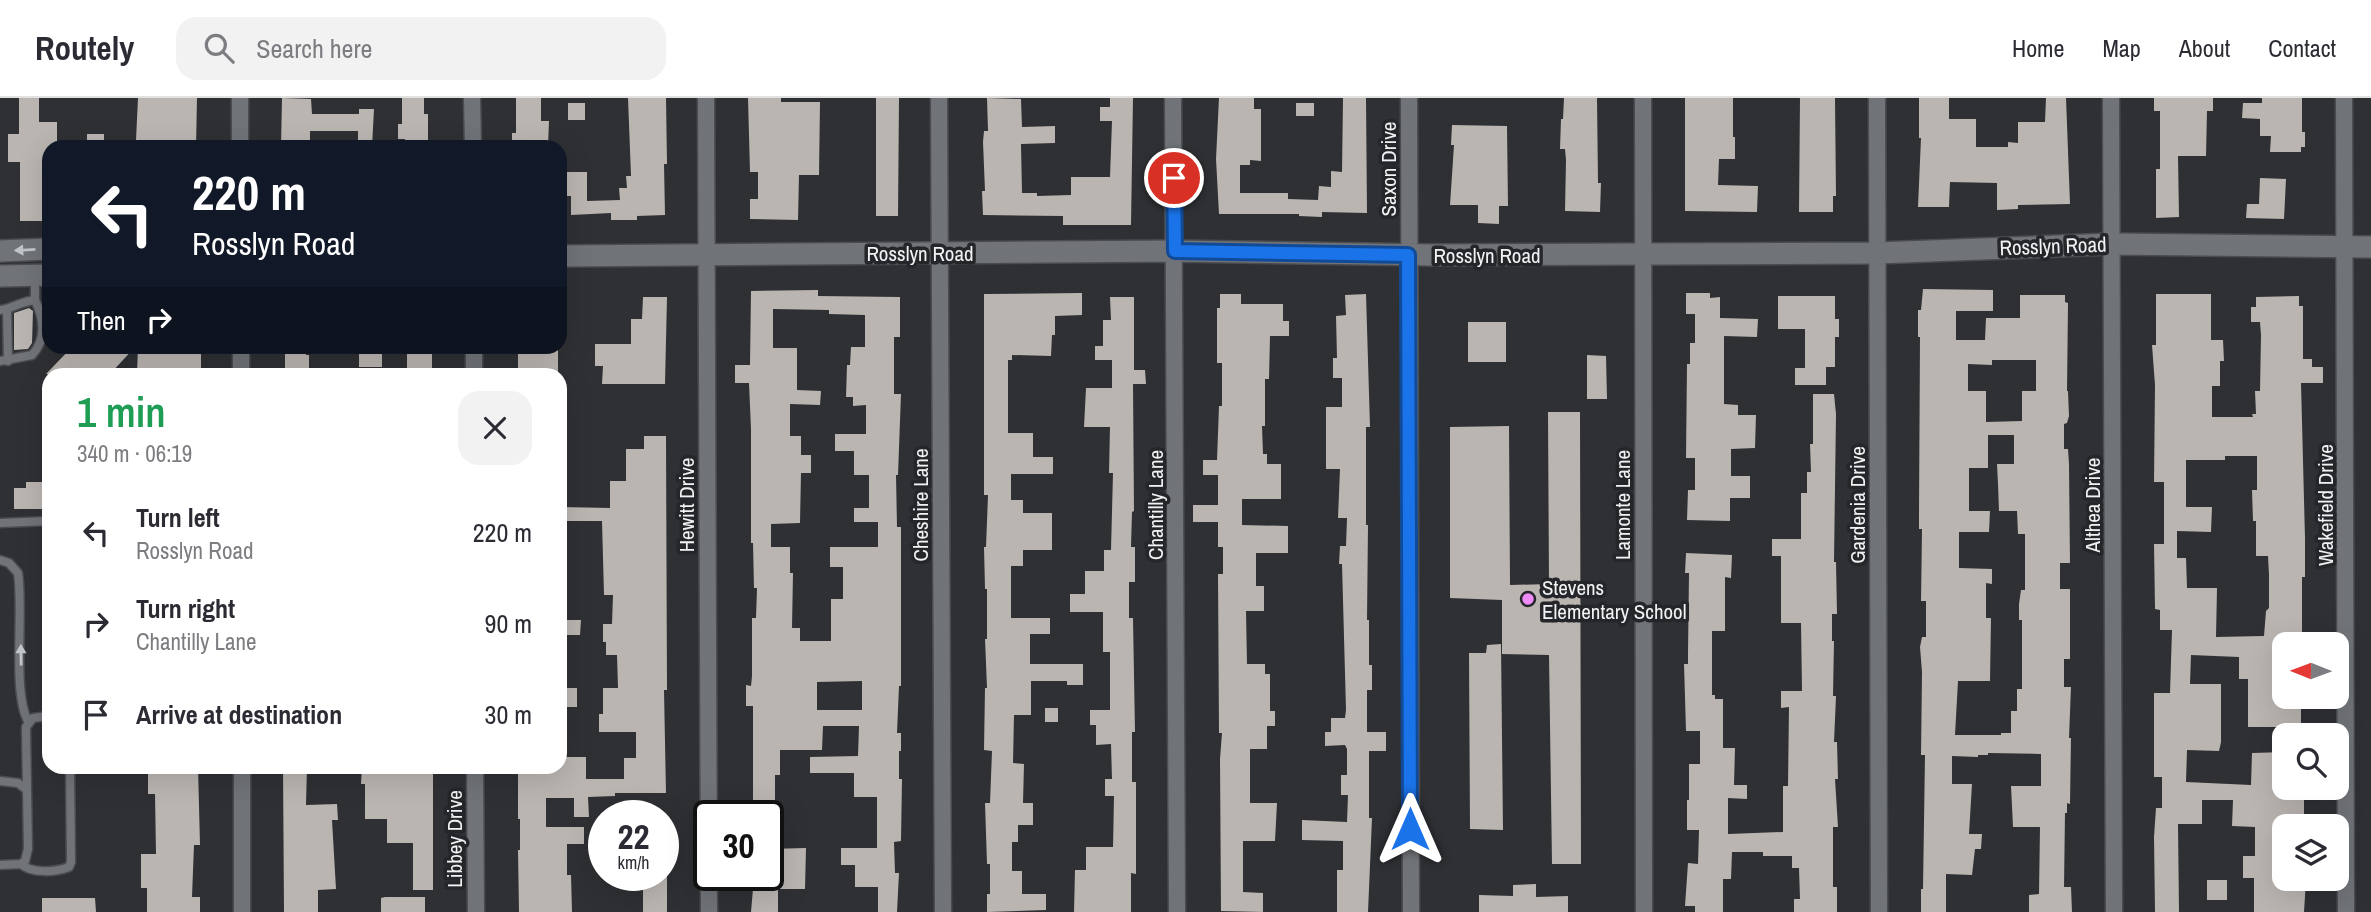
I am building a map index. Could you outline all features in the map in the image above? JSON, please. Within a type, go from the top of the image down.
[{"type":"street","points":[[240,98],[240,140]]},
{"type":"street","points":[[472,98],[473,140]]},
{"type":"street","name":"Hewitt Drive","points":[[706,98],[709,912]]},
{"type":"street","name":"Cheshire Lane","points":[[939,98],[943,912]]},
{"type":"street","name":"Chantilly Lane","points":[[1173,98],[1177,912]]},
{"type":"street","name":"Saxon Drive","points":[[1409,98],[1411,912]]},
{"type":"street","name":"Lamonte Lane","points":[[1643,98],[1644,912]]},
{"type":"street","name":"Gardenia Drive","points":[[1877,98],[1879,912]]},
{"type":"street","name":"Althea Drive","points":[[2110,98],[2114,912]]},
{"type":"street","name":"Wakefield Drive","points":[[2344,98],[2346,912]]},
{"type":"street","name":"Rosslyn Road","points":[[567,256],[1175,251],[1408,255],[1877,253],[2112,244],[2371,247]]},
{"type":"street","points":[[0,251],[42,249]]},
{"type":"street","points":[[0,276],[42,275]]},
{"type":"street","points":[[242,774],[242,912]]},
{"type":"street","name":"Libbey Drive","points":[[475,774],[476,912]]},
{"type":"lane","points":[[42,275],[35,300],[42,317]]},
{"type":"lane","points":[[35,300],[17,303],[4,309],[4,361],[32,355],[42,340]]},
{"type":"lane","points":[[0,523],[42,521]]},
{"type":"lane","points":[[0,560],[9,563],[18,573],[21,693],[24,714],[29,721]]},
{"type":"lane","points":[[22,864],[28,849],[26,727],[33,718],[42,717]]},
{"type":"lane","points":[[22,864],[33,871],[69,867],[71,774]]},
{"type":"lane","points":[[0,781],[18,783],[26,789]]},
{"type":"lane","points":[[0,865],[22,864]]},
{"type":"building","points":[[19,98],[39,98],[39,122],[57,122],[57,140],[42,140],[42,221],[20,221],[20,162],[8,162],[8,134],[19,134]]},
{"type":"building","points":[[138,98],[197,98],[196,140],[136,140]]},
{"type":"building","points":[[282,98],[311,99],[312,114],[359,114],[359,109],[374,109],[372,140],[358,140],[358,131],[310,131],[310,140],[281,140]]},
{"type":"building","points":[[402,98],[424,98],[424,114],[428,114],[428,140],[398,139],[398,124],[402,124]]},
{"type":"building","points":[[516,98],[541,98],[541,121],[549,121],[548,140],[512,140],[512,133],[516,133]]},
{"type":"building","points":[[628,98],[666,98],[665,215],[637,216],[637,220],[611,220],[611,213],[571,215],[571,196],[567,196],[567,172],[587,172],[587,201],[620,200],[619,188],[627,188],[626,176],[631,176]]},
{"type":"building","points":[[748,98],[781,98],[781,102],[820,102],[819,175],[799,175],[798,220],[750,219],[750,199],[758,199],[758,172],[750,172]]},
{"type":"building","points":[[876,98],[899,98],[898,216],[876,216]]},
{"type":"building","points":[[987,98],[1021,99],[1022,127],[1055,126],[1055,143],[1021,144],[1022,193],[1037,193],[1037,196],[1071,195],[1071,177],[1110,177],[1112,121],[1100,121],[1100,107],[1110,107],[1110,98],[1133,98],[1131,225],[1063,225],[1063,216],[983,215],[983,142],[984,131],[988,131]]},
{"type":"building","points":[[1219,98],[1254,98],[1254,109],[1261,109],[1261,161],[1250,160],[1250,165],[1240,165],[1240,193],[1288,193],[1288,199],[1318,200],[1319,186],[1331,187],[1331,171],[1342,172],[1343,98],[1366,98],[1367,213],[1322,212],[1322,217],[1299,214],[1219,214],[1216,159]]},
{"type":"building","points":[[1564,98],[1597,98],[1600,212],[1565,211],[1566,160],[1565,149],[1560,149]]},
{"type":"building","points":[[1685,98],[1733,98],[1735,159],[1719,159],[1718,185],[1758,186],[1757,212],[1685,211]]},
{"type":"building","points":[[1800,98],[1835,98],[1836,196],[1833,196],[1833,212],[1799,212]]},
{"type":"building","points":[[1919,98],[1949,98],[1949,119],[1976,119],[1976,147],[2008,147],[2008,142],[2018,143],[2018,122],[2045,122],[2046,98],[2066,98],[2070,204],[2018,205],[2018,209],[1997,210],[1997,183],[1950,182],[1949,207],[1918,207],[1921,138]]},
{"type":"building","points":[[2154,98],[2213,98],[2213,111],[2207,111],[2206,156],[2178,156],[2179,217],[2156,218],[2156,169],[2160,169],[2160,111],[2154,111]]},
{"type":"building","points":[[2262,98],[2302,98],[2305,147],[2301,147],[2301,152],[2270,152],[2271,136],[2260,136],[2260,119],[2242,118],[2243,103],[2262,103]]},
{"type":"building","points":[[568,103],[585,103],[585,120],[568,120]]},
{"type":"building","points":[[1296,103],[1314,103],[1314,116],[1296,116]]},
{"type":"building","points":[[1452,125],[1507,126],[1508,206],[1499,206],[1499,224],[1478,223],[1478,205],[1450,205],[1454,145],[1451,145]]},
{"type":"building","points":[[87,134],[104,134],[104,140],[87,140]]},
{"type":"building","points":[[2260,178],[2286,179],[2284,219],[2246,218],[2247,204],[2259,204]]},
{"type":"building","points":[[1923,289],[1993,290],[1993,311],[1956,311],[1956,340],[1985,340],[1986,318],[2020,318],[2020,295],[2065,295],[2065,302],[2068,303],[2069,416],[2064,424],[2064,449],[2068,449],[2069,464],[2070,563],[2060,563],[2060,589],[2070,589],[2070,659],[2064,659],[2064,687],[2071,687],[2071,738],[2070,804],[2067,803],[2065,813],[2064,887],[2071,887],[2072,912],[2029,912],[2029,895],[2039,894],[2040,827],[2013,827],[2011,786],[2041,786],[2041,754],[1988,753],[1978,757],[1952,756],[1952,784],[1972,784],[1969,834],[1982,834],[1981,849],[1975,849],[1972,875],[1946,874],[1946,912],[1921,912],[1925,755],[1921,755],[1920,647],[1922,637],[1926,637],[1926,601],[1921,601],[1922,529],[1919,529],[1918,310],[1921,310]],"holes":[[[1992,360],[2036,360],[2036,391],[2022,391],[2022,421],[1986,422],[1986,391],[1968,391],[1968,364],[1992,365]],[[1988,435],[2014,435],[2014,464],[1997,464],[1999,511],[2017,511],[2018,534],[2025,534],[2025,590],[2021,590],[2019,604],[2019,620],[2022,620],[2022,689],[2017,689],[2017,711],[2011,711],[2011,733],[1955,735],[1958,681],[1990,681],[1991,618],[1986,618],[1986,583],[1992,584],[1992,569],[1959,568],[1959,532],[1989,532],[1990,511],[1969,511],[1969,468],[1988,468]]]},
{"type":"building","points":[[818,290],[818,296],[900,297],[900,337],[894,337],[894,394],[901,394],[896,475],[897,527],[901,527],[901,686],[897,733],[901,733],[899,779],[902,779],[901,841],[894,842],[895,873],[899,873],[897,912],[878,912],[878,887],[855,887],[855,865],[841,865],[841,848],[877,848],[877,797],[854,797],[854,773],[810,773],[810,757],[858,756],[859,726],[823,726],[822,750],[780,750],[780,775],[775,775],[775,800],[753,800],[753,706],[746,706],[746,685],[751,686],[752,676],[752,618],[756,618],[757,588],[754,588],[751,543],[751,429],[749,383],[735,383],[735,365],[750,365],[751,291]],"holes":[[[773,309],[829,310],[829,314],[865,315],[865,347],[851,347],[850,365],[847,365],[846,397],[853,397],[853,406],[866,405],[866,434],[835,434],[835,451],[854,451],[854,475],[869,475],[869,508],[854,508],[854,522],[878,522],[878,547],[830,547],[830,567],[843,567],[843,599],[831,599],[831,641],[800,641],[800,628],[792,628],[793,573],[790,573],[790,547],[771,547],[771,524],[800,523],[801,473],[811,473],[811,455],[801,455],[801,436],[790,436],[790,404],[820,405],[821,391],[797,390],[797,348],[773,348]],[[862,681],[862,710],[817,710],[817,682]]]},
{"type":"building","points":[[1082,293],[1082,315],[1055,316],[1051,356],[1012,355],[1012,360],[1008,360],[1008,433],[1033,433],[1033,457],[1053,457],[1053,474],[1011,474],[1011,500],[1023,500],[1023,513],[1052,513],[1052,550],[1023,550],[1023,566],[1011,566],[1011,618],[1050,618],[1050,634],[1030,634],[1030,664],[1083,664],[1083,685],[1067,685],[1067,681],[1031,681],[1031,715],[1014,715],[1013,763],[1024,764],[1023,803],[1033,803],[1033,825],[1018,825],[1018,842],[1012,842],[1012,871],[1022,871],[1022,894],[1046,894],[1046,910],[987,912],[990,864],[987,864],[985,803],[990,803],[992,751],[984,750],[987,589],[984,547],[988,495],[984,495],[984,294]]},
{"type":"building","points":[[1686,293],[1710,293],[1710,298],[1720,297],[1720,318],[1758,319],[1757,337],[1724,336],[1724,404],[1738,405],[1738,415],[1756,415],[1755,448],[1731,449],[1731,476],[1750,476],[1750,498],[1730,498],[1730,521],[1687,520],[1688,490],[1695,490],[1695,458],[1686,458],[1687,364],[1690,364],[1690,343],[1695,343],[1695,314],[1686,314]]},
{"type":"building","points":[[1220,294],[1241,294],[1241,304],[1283,304],[1283,321],[1289,321],[1289,336],[1270,336],[1269,379],[1265,379],[1265,426],[1262,426],[1263,454],[1267,454],[1267,464],[1281,464],[1281,499],[1242,499],[1242,525],[1288,526],[1288,553],[1256,553],[1256,586],[1264,586],[1264,611],[1246,611],[1247,664],[1265,664],[1265,674],[1270,674],[1270,711],[1275,711],[1275,726],[1267,726],[1267,749],[1250,749],[1250,803],[1277,803],[1275,841],[1243,841],[1243,892],[1263,893],[1263,912],[1221,911],[1222,733],[1219,733],[1218,574],[1223,574],[1223,547],[1218,547],[1218,522],[1193,522],[1193,505],[1218,505],[1218,475],[1203,475],[1203,460],[1217,460],[1219,406],[1222,406],[1222,363],[1217,363],[1217,308],[1220,308]]},
{"type":"building","points":[[1366,294],[1370,427],[1366,427],[1367,620],[1369,665],[1372,665],[1372,690],[1367,690],[1367,732],[1386,732],[1386,751],[1369,751],[1369,818],[1372,818],[1368,912],[1337,912],[1337,870],[1343,870],[1343,841],[1302,840],[1302,820],[1347,822],[1348,795],[1341,795],[1341,775],[1347,775],[1347,749],[1345,745],[1325,746],[1325,732],[1331,732],[1331,718],[1345,718],[1346,710],[1342,564],[1339,564],[1340,546],[1346,546],[1347,518],[1338,518],[1340,469],[1326,469],[1326,407],[1342,407],[1342,378],[1333,378],[1333,358],[1337,358],[1336,316],[1346,315],[1345,295]]},
{"type":"building","points":[[2156,294],[2211,294],[2211,340],[2223,340],[2224,361],[2220,361],[2220,386],[2212,386],[2212,417],[2253,417],[2252,414],[2256,414],[2255,391],[2260,391],[2261,335],[2260,322],[2251,322],[2251,307],[2256,307],[2256,297],[2299,296],[2299,306],[2303,306],[2303,359],[2312,359],[2312,367],[2323,367],[2323,383],[2301,383],[2305,538],[2302,632],[2272,632],[2272,709],[2301,709],[2301,723],[2272,723],[2272,727],[2248,727],[2248,679],[2239,679],[2239,657],[2191,655],[2190,684],[2221,684],[2221,742],[2219,751],[2187,750],[2186,782],[2251,785],[2252,753],[2272,752],[2272,800],[2304,800],[2304,814],[2272,814],[2272,891],[2305,891],[2304,912],[2254,912],[2254,878],[2243,878],[2243,856],[2255,856],[2255,827],[2232,826],[2233,800],[2202,800],[2202,824],[2178,824],[2179,912],[2155,912],[2154,837],[2156,808],[2162,808],[2162,777],[2154,777],[2154,693],[2170,693],[2172,630],[2160,630],[2160,610],[2155,609],[2154,544],[2164,544],[2164,482],[2154,482],[2155,385],[2152,345],[2156,345]],"holes":[[[2225,456],[2257,456],[2257,490],[2252,490],[2253,521],[2256,521],[2256,556],[2268,556],[2269,575],[2269,608],[2266,611],[2264,636],[2216,637],[2217,588],[2187,588],[2186,558],[2177,558],[2177,531],[2211,532],[2212,507],[2186,507],[2186,460],[2225,460]]]},
{"type":"building","points":[[1778,296],[1835,296],[1835,319],[1839,319],[1839,337],[1835,337],[1835,367],[1826,367],[1826,385],[1795,385],[1795,368],[1805,368],[1805,329],[1778,329]]},
{"type":"building","points":[[643,297],[667,297],[665,384],[602,384],[603,366],[595,366],[595,344],[631,344],[631,319],[642,319]]},
{"type":"building","points":[[1110,297],[1134,297],[1134,370],[1145,370],[1146,384],[1133,384],[1134,511],[1131,547],[1135,547],[1135,582],[1129,582],[1129,618],[1133,618],[1135,732],[1132,732],[1132,782],[1136,782],[1136,874],[1131,873],[1131,912],[1074,912],[1075,870],[1086,870],[1086,847],[1113,847],[1114,796],[1105,796],[1105,779],[1112,779],[1111,744],[1096,745],[1096,725],[1090,725],[1090,710],[1110,710],[1110,652],[1103,652],[1103,612],[1070,612],[1070,594],[1085,594],[1085,571],[1104,571],[1104,550],[1111,550],[1113,473],[1109,473],[1110,427],[1084,427],[1086,388],[1112,388],[1112,360],[1095,360],[1095,346],[1103,346],[1103,320],[1111,320]]},
{"type":"building","points":[[29,308],[33,311],[32,343],[28,349],[14,350],[14,313]]},
{"type":"building","points":[[1468,322],[1506,322],[1506,362],[1468,362]]},
{"type":"building","points":[[65,354],[129,354],[116,368],[52,368]]},
{"type":"building","points":[[138,354],[201,354],[201,368],[137,368]]},
{"type":"building","points":[[285,354],[309,355],[309,368],[285,368]]},
{"type":"building","points":[[359,354],[382,354],[382,367],[359,367]]},
{"type":"building","points":[[407,354],[432,354],[432,368],[407,368]]},
{"type":"building","points":[[518,354],[558,354],[558,368],[518,368]]},
{"type":"building","points":[[1587,355],[1606,356],[1607,399],[1587,399]]},
{"type":"building","points":[[1813,394],[1834,394],[1836,414],[1834,562],[1837,614],[1832,614],[1832,641],[1833,696],[1836,696],[1834,742],[1837,742],[1838,779],[1835,779],[1838,827],[1833,827],[1833,887],[1837,887],[1837,912],[1794,912],[1794,899],[1800,899],[1799,868],[1792,868],[1792,856],[1732,852],[1731,879],[1723,879],[1723,912],[1695,912],[1695,906],[1685,906],[1688,863],[1698,864],[1699,830],[1687,830],[1689,764],[1700,764],[1700,731],[1686,731],[1684,664],[1688,664],[1689,573],[1685,573],[1686,553],[1732,555],[1731,578],[1725,577],[1725,631],[1712,631],[1712,695],[1715,695],[1715,699],[1723,699],[1723,748],[1735,748],[1734,785],[1747,785],[1747,799],[1728,798],[1728,834],[1783,832],[1783,786],[1788,786],[1789,707],[1781,708],[1781,691],[1802,691],[1801,623],[1781,623],[1781,556],[1772,556],[1772,539],[1801,539],[1801,493],[1807,493],[1807,472],[1811,472]]},
{"type":"building","points":[[1548,412],[1580,412],[1581,864],[1552,864],[1549,655],[1502,654],[1502,600],[1450,598],[1450,427],[1509,426],[1510,585],[1549,584]]},
{"type":"building","points":[[644,436],[666,436],[666,793],[615,793],[615,796],[588,797],[588,817],[574,817],[574,798],[546,798],[546,827],[584,827],[584,844],[567,844],[567,875],[571,875],[572,912],[519,912],[518,774],[567,774],[567,757],[586,757],[586,779],[624,779],[624,758],[636,758],[636,732],[599,732],[599,714],[603,714],[603,688],[618,688],[617,655],[606,655],[606,642],[603,642],[603,624],[612,624],[613,595],[604,595],[602,521],[567,521],[567,507],[610,508],[610,481],[626,481],[626,449],[644,449]]},
{"type":"building","points":[[26,482],[42,482],[42,509],[14,509],[14,488],[26,488]]},
{"type":"building","points":[[567,620],[581,620],[580,635],[567,635]]},
{"type":"building","points":[[1501,644],[1503,830],[1470,829],[1469,653],[1486,653],[1487,645]]},
{"type":"building","points":[[567,688],[577,688],[577,707],[567,707]]},
{"type":"building","points":[[1045,708],[1058,708],[1058,722],[1045,722]]},
{"type":"building","points":[[148,774],[198,774],[200,845],[194,845],[192,897],[200,897],[200,912],[147,912],[147,888],[141,888],[141,854],[156,854],[155,794],[148,794]]},
{"type":"building","points":[[283,774],[307,774],[306,805],[337,804],[338,820],[332,820],[336,889],[318,890],[318,912],[284,912]]},
{"type":"building","points":[[362,774],[433,774],[433,890],[413,890],[413,843],[387,843],[387,819],[365,819],[365,784],[361,784]]},
{"type":"building","points":[[806,848],[805,889],[784,889],[784,849]]},
{"type":"building","points":[[2207,880],[2227,880],[2227,900],[2207,900]]},
{"type":"building","points":[[1536,884],[1536,897],[1568,896],[1568,912],[1479,912],[1479,895],[1513,896],[1513,885]]},
{"type":"building","points":[[643,891],[667,891],[667,912],[643,912]]},
{"type":"building","points":[[753,891],[778,891],[778,912],[751,912]]},
{"type":"building","points":[[425,897],[425,912],[381,912],[381,898]]},
{"type":"building","points":[[42,898],[95,898],[96,912],[42,912]]},
{"type":"place","name":"Stevens Elementary School","points":[[1528,599]]},
{"type":"route","points":[[1174,178],[1175,251],[1408,255],[1410,829]]}]
